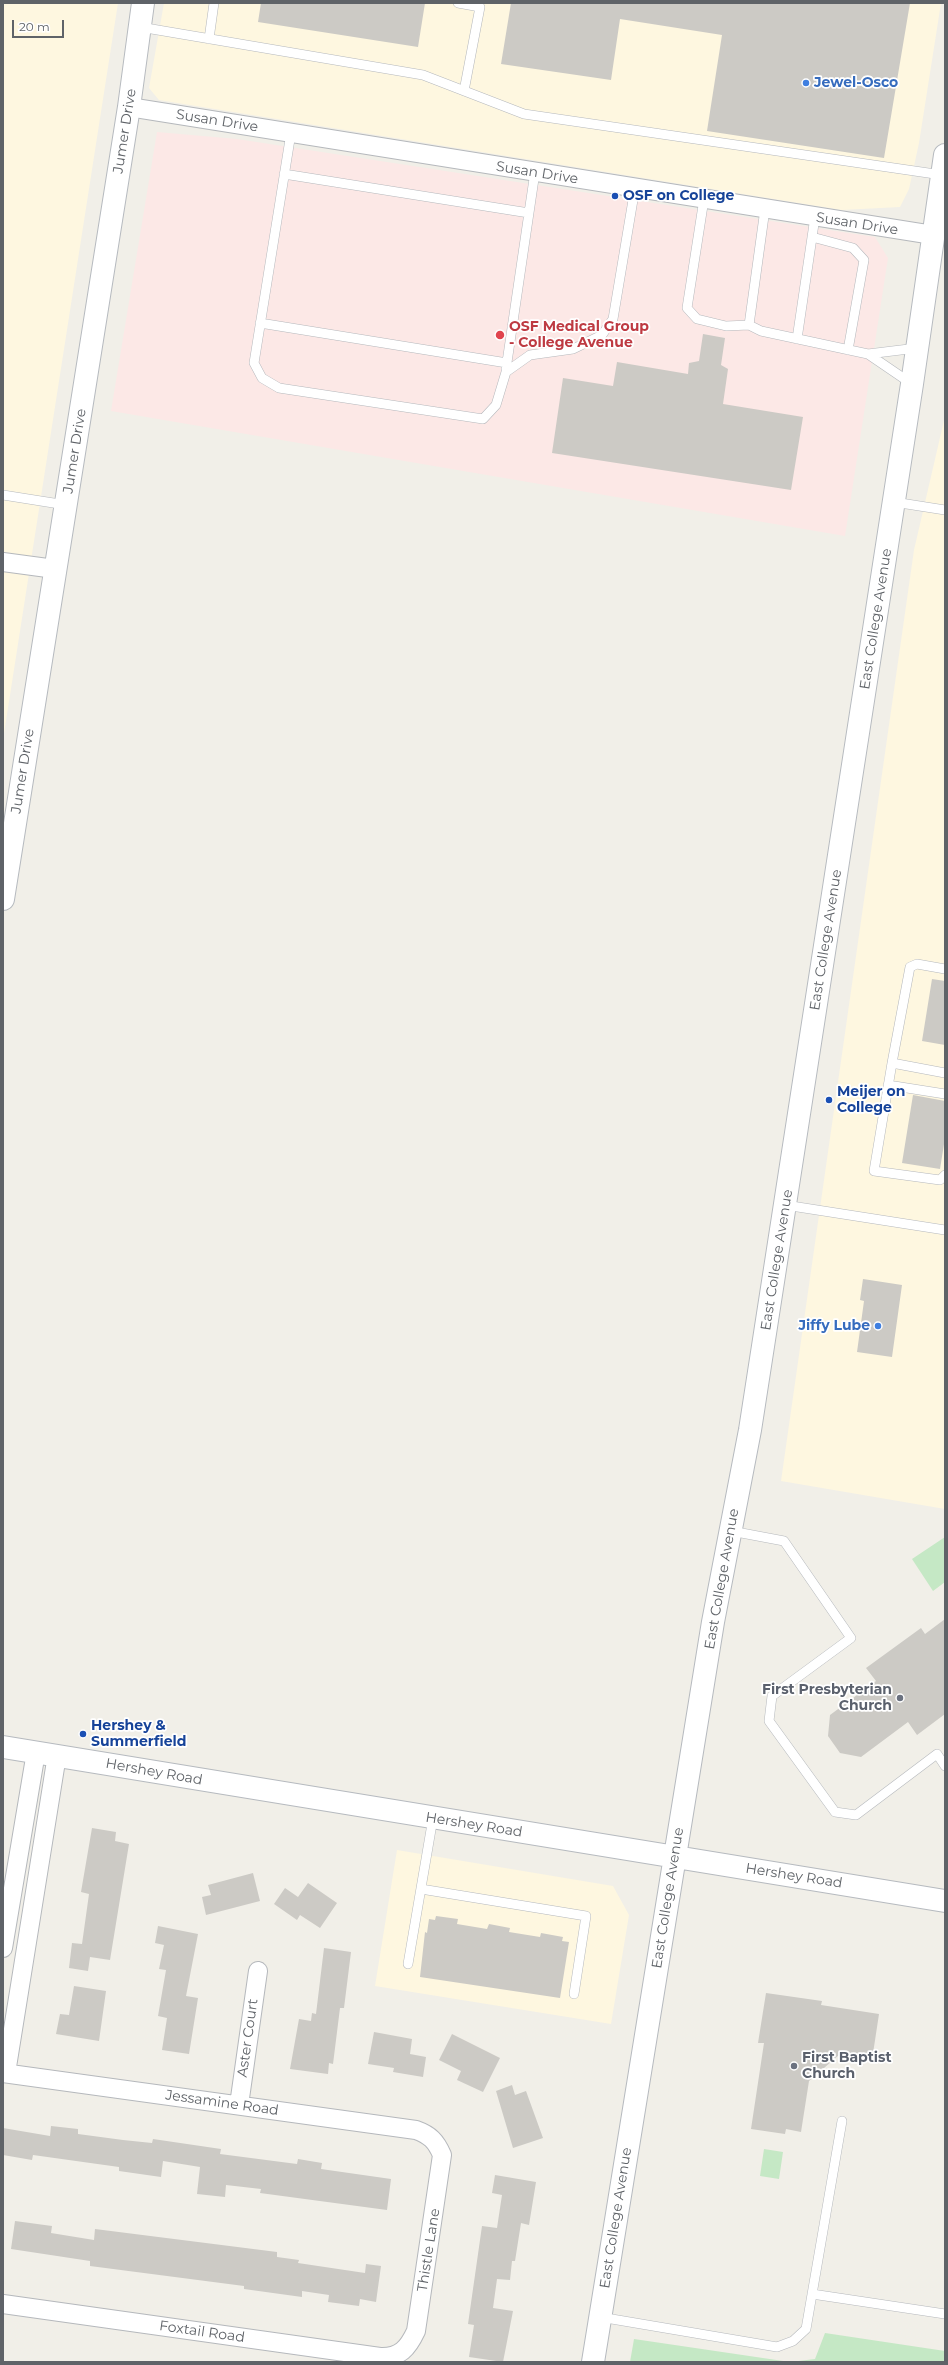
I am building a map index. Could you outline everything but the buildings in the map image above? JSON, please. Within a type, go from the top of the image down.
[{"type":"main road","name":"Jumer Drive","points":[[3,899],[129,106],[143,3]]},
{"type":"main road","name":"East College Avenue","points":[[593,2362],[675,1857],[731,1531],[750,1430],[917,348],[939,236],[943,165]]},
{"type":"main road","name":"Hershey Road","points":[[3,1747],[945,1901]]},
{"type":"street","name":"Susan Drive","points":[[129,106],[939,236]]},
{"type":"street","points":[[3,562],[55,569]]},
{"type":"street","points":[[3,1948],[36,1752]]},
{"type":"street","points":[[4,2073],[57,1756]]},
{"type":"street","points":[[13,1889],[35,1892]]},
{"type":"street","name":"Aster Court","points":[[239,2105],[258,1971]]},
{"type":"street","name":"Jessamine Road","points":[[4,2073],[416,2130],[428,2134],[437,2142]]},
{"type":"street","name":"Thistle Lane","points":[[400,2353],[409,2345],[416,2331],[442,2172],[442,2155],[437,2142]]},
{"type":"street","name":"Foxtail Road","points":[[3,2304],[380,2357],[390,2357],[400,2353]]},
{"type":"lane","points":[[209,39],[214,3]]},
{"type":"lane","points":[[458,3],[480,7],[464,91]]},
{"type":"lane","points":[[140,28],[423,75],[524,114],[943,165]]},
{"type":"lane","points":[[291,133],[254,363],[262,378],[279,388],[483,419],[496,405],[506,368],[535,172]]},
{"type":"lane","points":[[284,174],[529,213]]},
{"type":"lane","points":[[260,323],[506,368],[530,355],[573,349],[602,335],[613,319],[635,188]]},
{"type":"lane","points":[[704,199],[687,308],[697,319],[726,326],[749,325],[761,331],[868,354],[917,348]]},
{"type":"lane","points":[[749,325],[765,209]]},
{"type":"lane","points":[[797,339],[815,217]]},
{"type":"lane","points":[[812,237],[853,248],[864,260],[848,350]]},
{"type":"lane","points":[[868,354],[912,384]]},
{"type":"lane","points":[[3,495],[66,505]]},
{"type":"lane","points":[[894,502],[945,510]]},
{"type":"lane","points":[[942,1178],[874,1171],[910,967],[917,964],[945,969]]},
{"type":"lane","points":[[892,1063],[945,1073]]},
{"type":"lane","points":[[888,1085],[945,1094]]},
{"type":"lane","points":[[785,1205],[945,1230]]},
{"type":"lane","points":[[731,1531],[784,1541],[851,1638],[772,1696],[769,1721],[835,1812],[856,1815],[937,1754],[945,1766]]},
{"type":"lane","points":[[408,1964],[433,1818]]},
{"type":"lane","points":[[421,1889],[586,1916],[574,1994]]},
{"type":"lane","points":[[600,2317],[777,2347],[792,2341],[806,2329],[842,2121]]},
{"type":"lane","points":[[812,2294],[945,2314]]},
{"type":"shaded area","points":[[3,3],[118,3],[3,740]]},
{"type":"shaded area","points":[[164,3],[941,3],[919,143],[909,189],[900,207],[842,210],[159,100],[149,88]]},
{"type":"shaded area","name":"OSF Medical Group - College Avenue","points":[[157,132],[237,139],[875,237],[888,258],[845,536],[111,411]]},
{"type":"shaded area","points":[[945,416],[945,1509],[781,1481],[914,550]]},
{"type":"shaded area","points":[[397,1850],[613,1886],[629,1915],[611,2024],[375,1986]]},
{"type":"green space","points":[[945,1537],[945,1582],[933,1591],[912,1559]]},
{"type":"green space","points":[[764,2149],[783,2152],[779,2179],[760,2176]]},
{"type":"green space","points":[[825,2333],[945,2351],[945,2362],[790,2362],[815,2359]]},
{"type":"green space","points":[[634,2339],[790,2362],[630,2362]]},
{"type":"place","name":"Jewel-Osco","points":[[806,83]]},
{"type":"place","name":"OSF on College","points":[[615,196]]},
{"type":"place","name":"OSF Medical Group - College Avenue","points":[[500,335]]},
{"type":"place","name":"Meijer on College","points":[[829,1100]]},
{"type":"place","name":"Jiffy Lube","points":[[878,1326]]},
{"type":"place","name":"First Presbyterian Church","points":[[900,1698]]},
{"type":"place","name":"Hershey & Summerfield","points":[[83,1734]]},
{"type":"place","name":"First Baptist Church","points":[[794,2066]]}]
